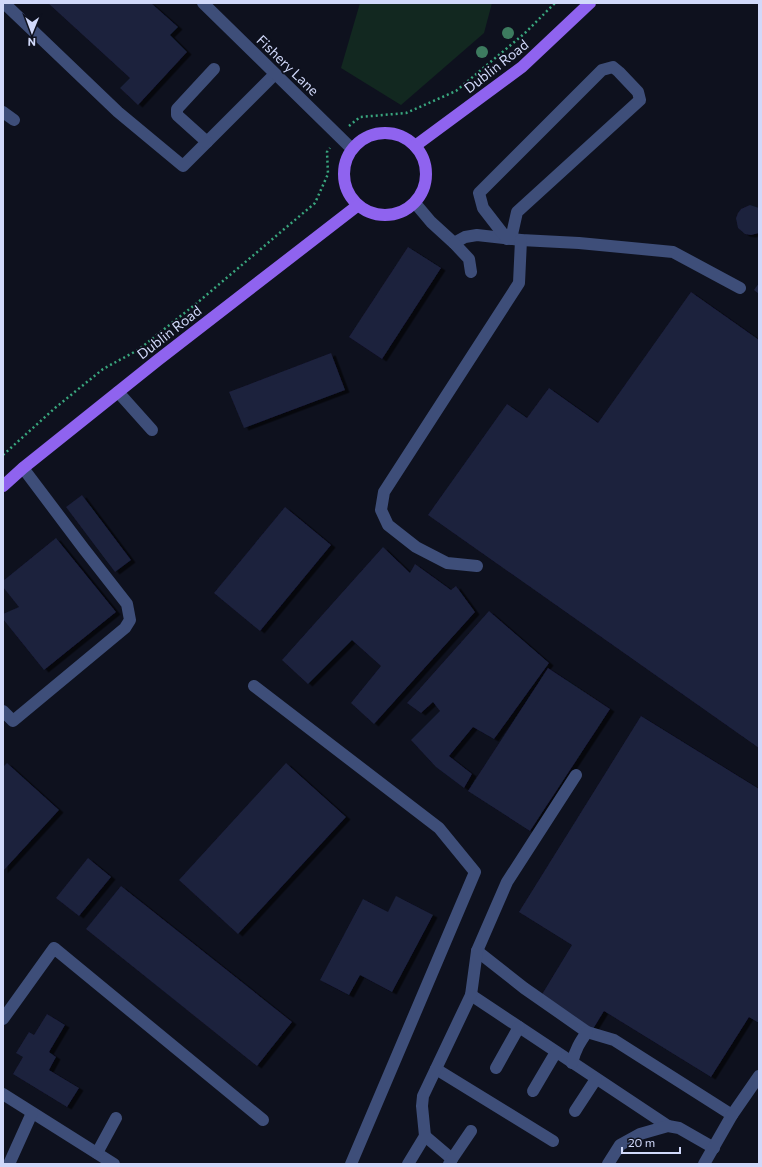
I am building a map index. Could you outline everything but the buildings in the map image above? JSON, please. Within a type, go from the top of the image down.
[{"type":"main road","name":"Dublin Road","points":[[415,146],[522,67],[590,3]]},
{"type":"main road","points":[[377,133],[398,135],[415,146],[422,157],[426,173],[426,182],[415,203],[406,210],[395,215],[383,216],[371,214],[357,206],[347,193],[343,180],[344,166],[352,149],[358,142],[377,133]]},
{"type":"main road","name":"Dublin Road","points":[[3,486],[23,468],[158,360],[357,206]]},
{"type":"street","points":[[4,3],[118,112],[183,166],[275,74]]},
{"type":"street","name":"Fishery Lane","points":[[203,3],[352,149]]},
{"type":"street","points":[[477,566],[447,563],[416,547],[388,525],[381,510],[384,492],[519,283],[513,240],[517,212],[640,100],[638,92],[613,67],[602,70],[479,193],[483,208],[513,240]]},
{"type":"street","points":[[207,142],[177,115],[177,109],[214,69]]},
{"type":"street","points":[[3,112],[14,120]]},
{"type":"street","points":[[415,203],[431,222],[469,259],[471,272]]},
{"type":"street","points":[[454,244],[464,237],[477,235],[513,240],[579,243],[673,252],[740,288]]},
{"type":"street","points":[[118,392],[152,430]]},
{"type":"street","points":[[3,711],[13,721],[126,628],[130,620],[127,604],[23,468]]},
{"type":"street","points":[[254,686],[439,828],[475,872],[351,1164]]},
{"type":"street","points":[[408,1164],[425,1136],[422,1106],[423,1096],[471,995],[477,951],[507,882],[576,775]]},
{"type":"street","points":[[3,1019],[54,948],[264,1120]]},
{"type":"street","points":[[477,951],[524,988],[587,1032],[614,1040],[732,1115]]},
{"type":"street","points":[[471,995],[668,1126],[679,1128],[714,1148]]},
{"type":"street","points":[[496,1068],[519,1027]]},
{"type":"street","points":[[572,1063],[575,1051],[587,1032]]},
{"type":"street","points":[[533,1091],[556,1052]]},
{"type":"street","points":[[436,1069],[553,1141]]},
{"type":"street","points":[[704,1164],[732,1115],[759,1076]]},
{"type":"street","points":[[575,1111],[596,1079]]},
{"type":"street","points":[[3,1094],[114,1164]]},
{"type":"street","points":[[8,1164],[32,1113]]},
{"type":"street","points":[[97,1153],[116,1118]]},
{"type":"street","points":[[608,1164],[620,1145],[640,1134],[668,1126]]},
{"type":"street","points":[[425,1136],[451,1161],[471,1131]]},
{"type":"path","points":[[3,455],[55,408],[103,368],[138,350],[197,303],[315,203],[328,174],[327,152],[338,135],[360,117],[406,113],[456,91],[525,33],[555,3]]},
{"type":"green space","points":[[360,3],[492,3],[484,33],[401,105],[341,68]]}]
